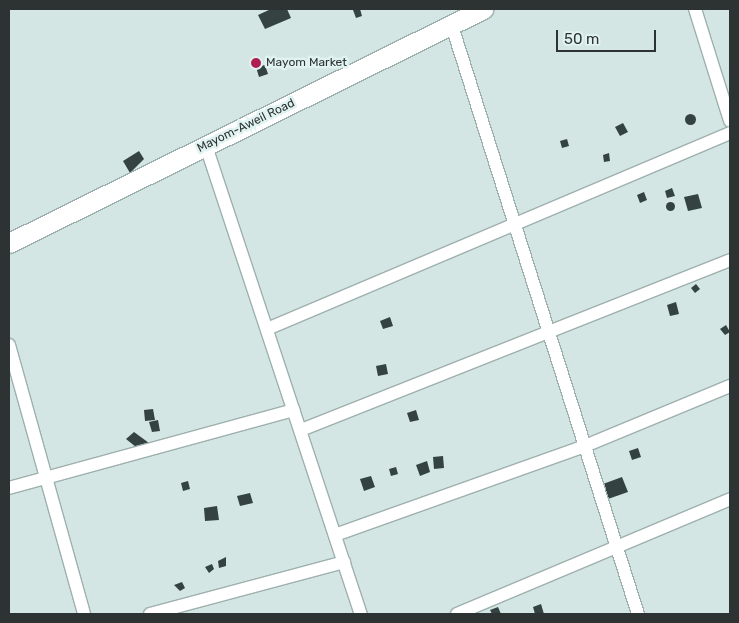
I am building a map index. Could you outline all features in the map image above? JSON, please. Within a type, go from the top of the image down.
[{"type":"main road","name":"Mayom-Aweil Road","points":[[9,243],[452,26],[483,9]]},
{"type":"street","points":[[695,9],[730,121]]},
{"type":"street","points":[[452,26],[638,614]]},
{"type":"street","points":[[267,329],[730,133]]},
{"type":"street","points":[[206,146],[361,614]]},
{"type":"street","points":[[301,430],[548,330],[730,260]]},
{"type":"street","points":[[9,345],[84,614]]},
{"type":"street","points":[[335,534],[585,446],[730,386]]},
{"type":"street","points":[[9,488],[294,410]]},
{"type":"street","points":[[458,614],[618,549],[730,499]]},
{"type":"street","points":[[150,614],[344,562]]},
{"type":"building","points":[[271,9],[287,9],[291,18],[265,29],[258,15]]},
{"type":"building","points":[[360,9],[362,16],[356,18],[353,10]]},
{"type":"building","points":[[265,65],[268,74],[259,77],[256,67]]},
{"type":"building","points":[[690,113],[696,119],[690,125],[684,119]]},
{"type":"building","points":[[623,123],[628,132],[620,136],[615,127]]},
{"type":"building","points":[[567,139],[569,146],[562,148],[560,141]]},
{"type":"building","points":[[139,151],[144,159],[130,173],[123,161]]},
{"type":"building","points":[[609,153],[610,161],[604,162],[603,155]]},
{"type":"building","points":[[672,188],[675,196],[667,198],[665,191]]},
{"type":"building","points":[[644,192],[647,200],[640,203],[637,195]]},
{"type":"building","points":[[698,194],[702,208],[688,211],[684,197]]},
{"type":"building","points":[[670,201],[675,206],[670,211],[665,206]]},
{"type":"building","points":[[696,284],[700,289],[695,293],[691,288]]},
{"type":"building","points":[[676,302],[679,314],[670,316],[667,305]]},
{"type":"building","points":[[390,317],[393,326],[383,329],[380,321]]},
{"type":"building","points":[[726,325],[730,332],[725,335],[720,329]]},
{"type":"building","points":[[386,364],[388,374],[378,376],[376,366]]},
{"type":"building","points":[[153,409],[155,420],[145,421],[144,410]]},
{"type":"building","points":[[416,410],[419,420],[410,422],[407,413]]},
{"type":"building","points":[[158,420],[160,431],[152,432],[149,422]]},
{"type":"building","points":[[134,432],[149,443],[141,451],[126,439]]},
{"type":"building","points":[[638,448],[641,457],[632,460],[629,451]]},
{"type":"building","points":[[443,456],[444,468],[434,469],[433,457]]},
{"type":"building","points":[[427,461],[430,472],[420,476],[416,465]]},
{"type":"building","points":[[396,467],[398,474],[391,476],[389,469]]},
{"type":"building","points":[[371,476],[375,487],[364,491],[360,479]]},
{"type":"building","points":[[622,477],[628,492],[608,499],[603,484]]},
{"type":"building","points":[[188,481],[190,489],[183,491],[181,483]]},
{"type":"building","points":[[250,493],[253,503],[240,506],[237,496]]},
{"type":"building","points":[[217,506],[219,520],[205,521],[204,508]]},
{"type":"building","points":[[226,557],[226,566],[219,568],[218,561]]},
{"type":"building","points":[[212,564],[214,569],[209,573],[205,567]]},
{"type":"building","points":[[182,582],[185,588],[180,591],[174,585]]},
{"type":"building","points":[[541,604],[544,614],[535,614],[533,607]]},
{"type":"building","points":[[498,607],[501,614],[492,614],[490,610]]},
{"type":"place","name":"Mayom Market","points":[[256,63]]}]
